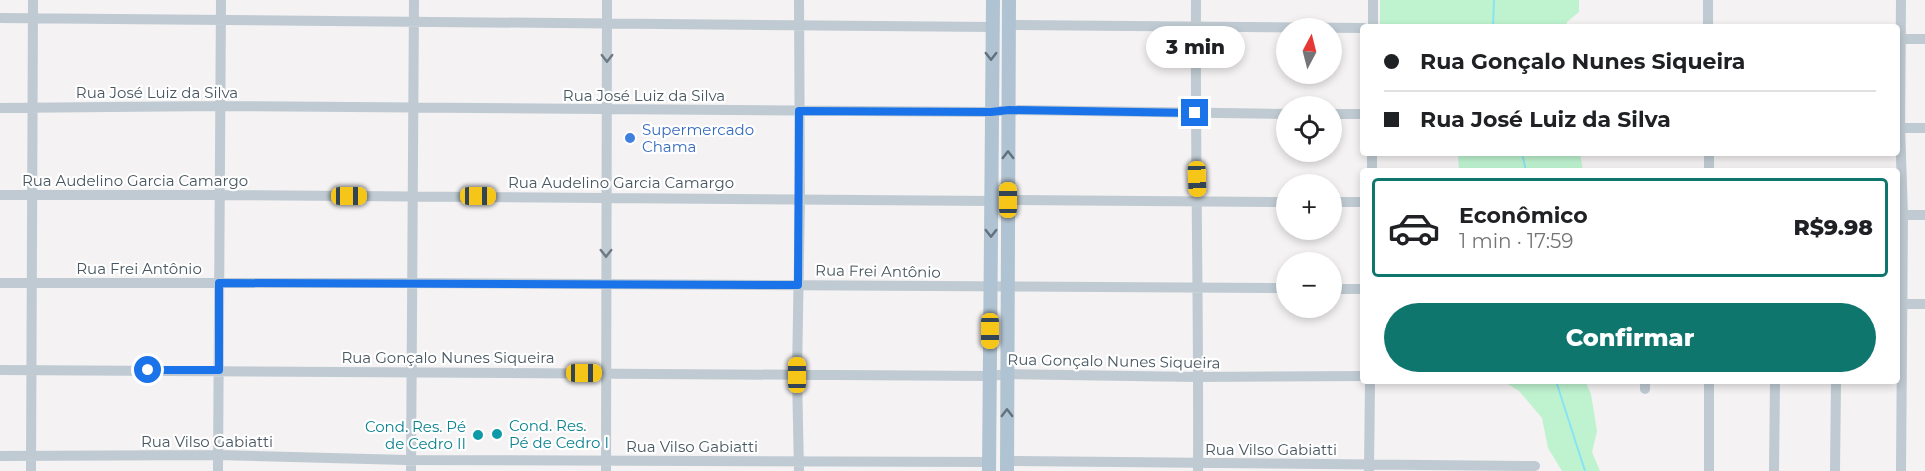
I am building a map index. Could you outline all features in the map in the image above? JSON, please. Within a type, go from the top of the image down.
[{"type":"main road","points":[[989,467],[993,0]]},
{"type":"main road","points":[[1007,466],[1010,0]]},
{"type":"street","points":[[31,471],[33,0]]},
{"type":"street","points":[[218,471],[221,0]]},
{"type":"street","points":[[411,465],[414,0]]},
{"type":"street","points":[[606,466],[608,0]]},
{"type":"street","points":[[799,0],[800,198],[797,375],[800,466]]},
{"type":"street","points":[[1196,0],[1198,467]]},
{"type":"street","points":[[1373,0],[1373,24]]},
{"type":"street","points":[[1708,0],[1708,24]]},
{"type":"street","points":[[1900,24],[1901,0]]},
{"type":"street","points":[[0,18],[992,27]]},
{"type":"street","points":[[1010,26],[1360,28]]},
{"type":"street","points":[[1900,39],[1925,39]]},
{"type":"street","name":"Rua José Luiz da Silva","points":[[0,108],[220,106],[991,112],[1009,110],[1276,114]]},
{"type":"street","points":[[1342,114],[1360,114]]},
{"type":"street","points":[[1900,128],[1925,128]]},
{"type":"street","name":"Rua Audelino Garcia Camargo","points":[[0,195],[800,198],[991,201]]},
{"type":"street","points":[[1008,200],[1276,202]]},
{"type":"street","points":[[1342,202],[1360,202]]},
{"type":"street","points":[[1901,471],[1900,215],[1925,215]]},
{"type":"street","name":"Rua Frei Antônio","points":[[0,283],[1276,288]]},
{"type":"street","points":[[1342,289],[1360,289]]},
{"type":"street","points":[[1900,304],[1925,304]]},
{"type":"street","name":"Rua Gonçalo Nunes Siqueira","points":[[0,370],[1360,376]]},
{"type":"street","points":[[1369,468],[1370,384]]},
{"type":"street","points":[[1709,384],[1709,471]]},
{"type":"street","points":[[1774,384],[1774,471]]},
{"type":"street","points":[[1835,471],[1836,384]]},
{"type":"street","name":"Rua Vilso Gabiatti","points":[[0,456],[218,455],[411,465],[989,467]]},
{"type":"street","name":"Rua Vilso Gabiatti","points":[[1007,466],[1369,468],[1535,466]]},
{"type":"green space","points":[[1380,0],[1579,0],[1579,12],[1567,24],[1380,24]]},
{"type":"green space","points":[[1458,156],[1580,156],[1582,168],[1459,168]]},
{"type":"green space","points":[[1508,384],[1586,384],[1591,394],[1597,431],[1592,452],[1600,471],[1562,471],[1548,448],[1542,418],[1519,391]]},
{"type":"waterway","points":[[1493,24],[1494,0]]},
{"type":"waterway","points":[[1523,156],[1525,168]]},
{"type":"waterway","points":[[1557,384],[1585,471]]},
{"type":"place","name":"Supermercado Chama","points":[[630,138]]},
{"type":"place","name":"Cond. Res. Pé de Cedro I","points":[[497,434]]},
{"type":"place","name":"Cond. Res. Pé de Cedro II","points":[[478,435]]},
{"type":"route","points":[[148,370],[219,370],[219,283],[798,285],[799,111],[991,112],[1009,110],[1195,113]]}]
